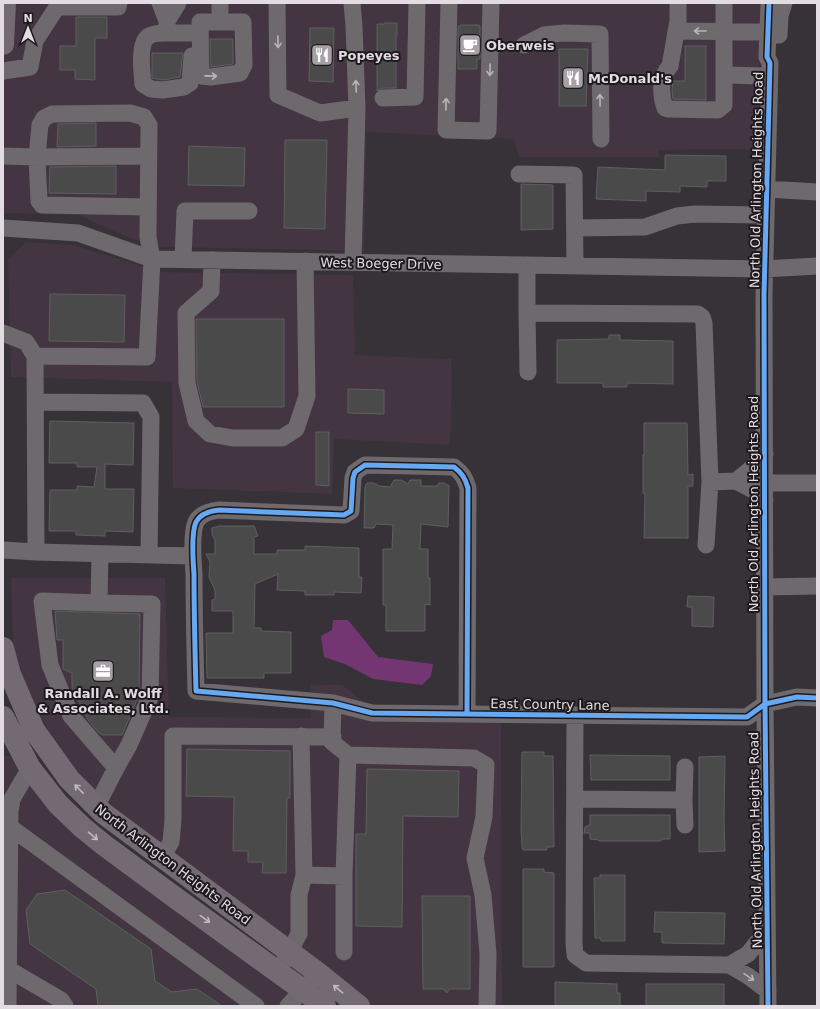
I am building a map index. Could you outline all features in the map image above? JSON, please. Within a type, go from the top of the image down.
[{"type":"main road","points":[[3,44],[5,3]]},
{"type":"main road","name":"North Arlington Heights Road","points":[[3,648],[10,674],[34,730],[69,779],[96,807],[318,973],[359,1006]]},
{"type":"main road","name":"North Arlington Heights Road","points":[[3,717],[30,768],[58,804],[99,841],[325,1006]]},
{"type":"street","points":[[3,71],[30,67],[35,41],[57,5],[118,7],[118,3]]},
{"type":"street","points":[[160,3],[167,27]]},
{"type":"street","points":[[167,27],[178,3]]},
{"type":"street","points":[[220,3],[220,22]]},
{"type":"street","points":[[277,3],[278,95],[320,113],[357,108]]},
{"type":"street","points":[[352,3],[357,108],[353,262]]},
{"type":"street","points":[[383,98],[415,97],[417,3]]},
{"type":"street","points":[[449,3],[446,130],[488,131],[491,3]]},
{"type":"street","points":[[678,3],[676,31],[670,66],[665,72],[662,84],[664,108],[718,110],[724,105],[724,3]]},
{"type":"street","name":"North Old Arlington Heights Road","points":[[768,999],[764,704],[764,269],[770,70],[767,57],[769,3]]},
{"type":"street","name":"North Old Arlington Heights Road","points":[[770,70],[778,56],[780,16],[784,3]]},
{"type":"street","points":[[196,33],[167,27],[149,35],[144,40],[142,49],[143,84],[151,89],[163,90],[184,87],[190,83],[196,33],[200,22],[243,22],[244,65],[240,73],[211,77],[201,76],[196,33]]},
{"type":"street","points":[[676,31],[768,32]]},
{"type":"street","points":[[524,45],[544,35],[564,33],[600,34],[601,138]]},
{"type":"street","points":[[724,75],[770,70]]},
{"type":"street","points":[[35,356],[148,357],[152,259],[148,237],[149,125],[144,117],[130,113],[52,114],[44,118],[40,125],[37,156],[40,200],[42,205],[148,207]]},
{"type":"street","points":[[3,156],[148,156]]},
{"type":"street","points":[[519,174],[574,175],[575,266]]},
{"type":"street","points":[[766,189],[817,192]]},
{"type":"street","points":[[183,259],[185,211],[249,211]]},
{"type":"street","points":[[575,228],[645,227],[683,215],[766,215]]},
{"type":"street","name":"West Boeger Drive","points":[[3,228],[78,232],[152,259],[764,269],[817,266]]},
{"type":"street","points":[[212,260],[211,291],[186,313],[187,383],[196,420],[210,434],[233,438],[282,438],[296,429],[307,396],[305,262]]},
{"type":"street","points":[[527,265],[528,372]]},
{"type":"street","points":[[527,313],[698,314],[702,317],[704,323],[710,482],[706,545]]},
{"type":"street","points":[[3,333],[26,342],[35,356],[36,552]]},
{"type":"street","points":[[35,402],[143,403],[151,417],[149,555]]},
{"type":"street","points":[[736,481],[759,462],[764,454]]},
{"type":"street","points":[[3,550],[193,556],[194,527],[197,520],[202,515],[212,510],[344,514],[351,511],[353,478],[355,472],[365,465],[454,467],[461,473],[468,488],[467,714]]},
{"type":"street","points":[[710,482],[736,481],[753,490],[764,500]]},
{"type":"street","points":[[765,483],[817,483]]},
{"type":"street","points":[[99,602],[100,554]]},
{"type":"street","name":"East Country Lane","points":[[193,556],[196,691],[333,702],[372,713],[747,717],[764,704]]},
{"type":"street","points":[[764,587],[817,586]]},
{"type":"street","points":[[96,807],[129,745],[150,697],[152,604],[42,601],[50,665],[71,716],[116,768]]},
{"type":"street","points":[[764,704],[797,697],[817,698]]},
{"type":"street","points":[[333,702],[332,742],[348,755],[474,758],[486,765],[484,817],[475,858],[483,895],[488,954],[487,1006]]},
{"type":"street","points":[[575,715],[575,955],[586,963],[729,965],[748,976],[768,999]]},
{"type":"street","points":[[162,857],[171,842],[173,820],[173,736],[333,737]]},
{"type":"street","points":[[278,971],[299,934],[299,895],[304,876],[301,736]]},
{"type":"street","points":[[344,952],[344,876],[348,755]]},
{"type":"street","points":[[685,767],[685,825]]},
{"type":"street","points":[[8,1006],[10,811],[12,799],[30,768]]},
{"type":"street","points":[[575,799],[684,800]]},
{"type":"street","points":[[10,827],[256,1006]]},
{"type":"street","points":[[304,876],[344,876]]},
{"type":"street","points":[[729,965],[748,954],[767,930]]},
{"type":"street","points":[[8,969],[61,1000],[65,1006]]},
{"type":"street","points":[[288,1006],[318,973]]},
{"type":"shaded area","points":[[90,3],[760,3],[759,151],[741,149],[659,150],[659,157],[519,157],[514,139],[366,132],[364,251],[163,247],[126,237],[79,215],[3,213],[3,5]]},
{"type":"shaded area","points":[[26,242],[73,245],[161,272],[353,275],[355,355],[451,359],[450,445],[334,439],[332,494],[173,488],[172,382],[11,377],[8,259]]},
{"type":"shaded area","points":[[11,578],[165,578],[169,717],[311,718],[311,684],[342,685],[366,704],[501,708],[502,1006],[368,1006],[194,875],[72,774],[28,693],[13,646]]},
{"type":"shaded area","points":[[333,620],[348,620],[378,657],[433,664],[431,676],[422,685],[373,679],[345,664],[324,657],[321,636],[332,630]]},
{"type":"shaded area","points":[[3,756],[11,756],[316,1006],[3,1006]]},
{"type":"building","points":[[76,17],[107,17],[107,38],[95,38],[95,80],[75,79],[75,70],[60,70],[60,46],[76,46]]},
{"type":"building","points":[[397,23],[396,88],[383,88],[377,91],[377,24]]},
{"type":"building","name":"Oberweis","points":[[460,25],[480,26],[480,59],[477,59],[477,69],[458,69],[458,27]]},
{"type":"building","name":"Popeyes","points":[[310,28],[334,28],[333,82],[309,81]]},
{"type":"building","points":[[210,39],[233,39],[233,64],[211,67]]},
{"type":"building","points":[[685,46],[706,46],[706,100],[673,99],[673,81],[685,81]]},
{"type":"building","name":"McDonald's","points":[[559,49],[588,49],[586,106],[559,106]]},
{"type":"building","points":[[152,53],[183,53],[180,77],[163,80],[152,78]]},
{"type":"building","points":[[96,123],[96,146],[57,147],[58,124]]},
{"type":"building","points":[[285,140],[327,140],[325,229],[284,228]]},
{"type":"building","points":[[189,146],[245,148],[244,186],[188,185]]},
{"type":"building","points":[[665,155],[726,156],[726,181],[707,181],[707,187],[680,186],[680,192],[646,191],[646,201],[596,199],[598,167],[665,170]]},
{"type":"building","points":[[116,166],[116,194],[49,193],[50,167]]},
{"type":"building","points":[[521,184],[553,185],[553,229],[521,230]]},
{"type":"building","points":[[50,294],[125,295],[124,342],[49,341]]},
{"type":"building","points":[[196,319],[284,319],[284,407],[203,407],[197,382]]},
{"type":"building","points":[[609,335],[620,335],[620,340],[673,341],[673,384],[627,383],[627,387],[603,387],[603,383],[557,383],[557,340],[609,339]]},
{"type":"building","points":[[348,389],[384,390],[384,414],[348,413]]},
{"type":"building","points":[[50,421],[134,423],[133,465],[105,464],[105,489],[134,489],[133,532],[105,531],[105,536],[76,535],[76,531],[49,531],[50,490],[77,490],[77,486],[94,487],[97,467],[77,467],[77,463],[49,463]]},
{"type":"building","points":[[644,423],[687,423],[688,475],[693,474],[693,486],[688,486],[688,538],[644,538]]},
{"type":"building","points":[[316,432],[329,432],[329,486],[316,485]]},
{"type":"building","points":[[394,480],[401,480],[408,484],[410,480],[421,480],[421,486],[437,486],[439,483],[444,483],[449,486],[448,527],[421,524],[420,549],[428,549],[428,578],[430,578],[430,605],[425,604],[425,631],[386,631],[386,605],[383,605],[383,549],[392,549],[393,525],[376,524],[374,528],[364,528],[365,487],[367,483],[390,487]]},
{"type":"building","points":[[219,526],[254,526],[258,536],[254,537],[254,554],[277,554],[277,550],[305,550],[305,546],[359,548],[359,577],[362,577],[361,593],[334,592],[334,595],[305,595],[305,591],[277,590],[278,574],[255,584],[254,628],[261,628],[261,631],[291,632],[291,673],[264,673],[264,678],[207,678],[206,633],[233,633],[233,611],[212,611],[212,600],[215,599],[215,590],[209,577],[210,562],[206,554],[215,554],[215,541],[212,534],[212,528]]},
{"type":"building","points":[[688,596],[714,597],[713,627],[692,626],[692,607],[687,607]]},
{"type":"building","name":"Randall A. Wolff & Associates, Ltd.","points":[[55,611],[140,614],[139,695],[122,735],[103,735],[98,732],[88,720],[72,687],[72,673],[63,669],[63,640],[57,640]]},
{"type":"building","points":[[187,749],[290,751],[290,798],[287,798],[286,873],[262,873],[263,862],[248,862],[248,851],[233,851],[234,797],[186,796]]},
{"type":"building","points":[[522,752],[544,752],[544,756],[553,756],[554,847],[547,847],[547,850],[523,850],[522,847]]},
{"type":"building","points":[[590,755],[670,756],[670,780],[591,780]]},
{"type":"building","points":[[725,756],[725,851],[699,852],[699,757]]},
{"type":"building","points":[[367,769],[459,771],[458,817],[403,816],[402,927],[356,926],[356,834],[366,834]]},
{"type":"building","points":[[590,815],[670,815],[670,839],[661,839],[661,841],[599,841],[590,839],[590,833],[584,833],[585,827],[590,825]]},
{"type":"building","points":[[523,869],[544,869],[544,872],[554,873],[554,967],[523,967]]},
{"type":"building","points":[[600,875],[625,875],[625,941],[601,941],[601,938],[595,938],[594,878],[600,878]]},
{"type":"building","points":[[65,890],[151,949],[155,981],[172,992],[197,989],[222,1006],[98,1006],[96,989],[30,944],[26,910],[37,894]]},
{"type":"building","points":[[422,896],[470,896],[470,989],[449,989],[447,993],[443,989],[423,989]]},
{"type":"building","points":[[655,912],[725,913],[724,944],[662,943],[662,932],[654,932]]},
{"type":"building","points":[[555,982],[617,984],[617,993],[620,993],[620,1006],[555,1006]]},
{"type":"building","points":[[646,984],[724,984],[724,1006],[646,1006]]},
{"type":"cycle path","points":[[768,1006],[765,704],[764,295],[770,63],[767,57],[769,3]]},
{"type":"cycle path","points":[[467,714],[468,488],[463,476],[454,467],[365,465],[355,472],[353,478],[351,511],[344,515],[219,510],[206,513],[198,519],[193,533],[196,691],[333,703],[372,713],[747,717],[765,704],[797,697],[817,698]]},
{"type":"place","name":"Oberweis","points":[[470,45]]},
{"type":"place","name":"Popeyes","points":[[322,55]]},
{"type":"place","name":"McDonald's","points":[[573,78]]},
{"type":"place","name":"Randall A. Wolff & Associates, Ltd.","points":[[103,671]]}]
